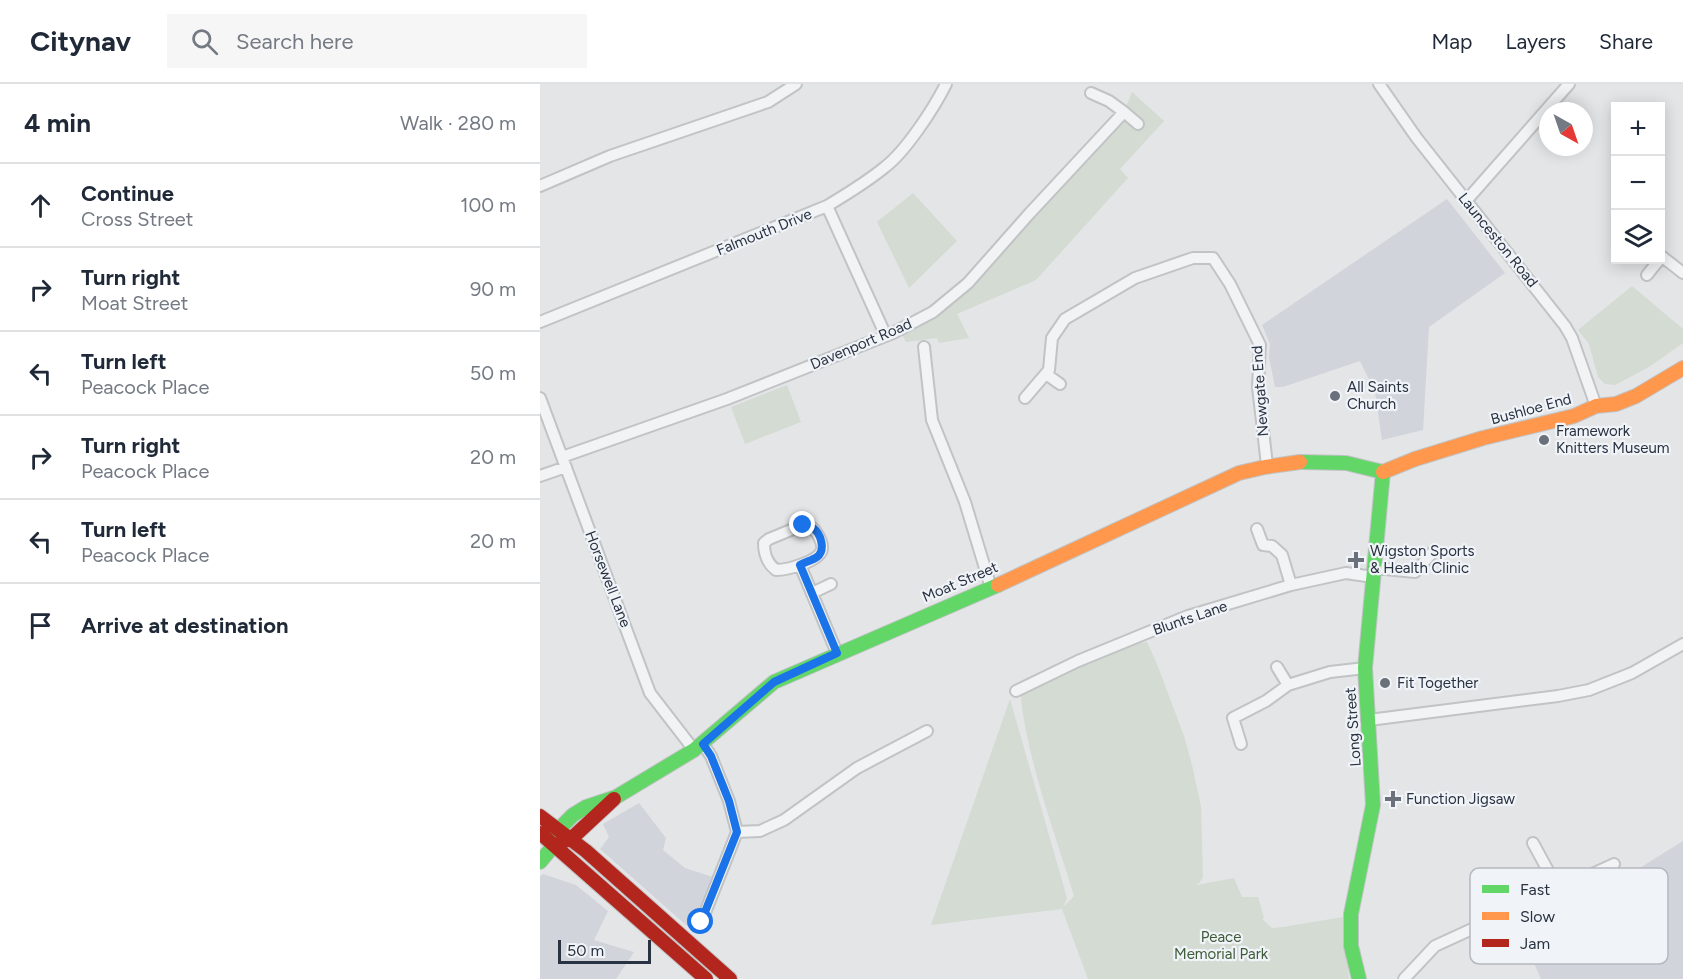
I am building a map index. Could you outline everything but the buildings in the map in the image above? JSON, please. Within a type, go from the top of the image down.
[{"type":"main road","name":"Bushloe End","points":[[1383,472],[1426,455],[1483,438],[1574,416],[1596,406],[1616,404],[1636,396],[1683,368]]},
{"type":"main road","name":"Moat Street","points":[[558,830],[573,815],[586,807],[616,797],[698,747],[774,682],[991,588],[1239,473],[1267,465],[1300,462],[1345,463],[1383,472]]},
{"type":"main road","name":"Long Street","points":[[1359,979],[1351,946],[1351,914],[1373,805],[1365,668],[1383,472]]},
{"type":"main road","name":"Moat Street","points":[[555,844],[571,839],[616,797]]},
{"type":"main road","points":[[542,823],[571,839],[730,979]]},
{"type":"main road","points":[[542,823],[555,844],[706,979]]},
{"type":"main road","points":[[540,862],[555,844],[558,830]]},
{"type":"street","points":[[540,186],[610,156],[768,102],[796,84]]},
{"type":"street","name":"Falmouth Drive","points":[[540,322],[827,206],[887,166],[906,145],[946,84]]},
{"type":"street","name":"Launceston Road","points":[[1379,84],[1416,137],[1554,309],[1572,338],[1596,406]]},
{"type":"street","points":[[1466,201],[1566,88],[1553,84]]},
{"type":"street","points":[[1091,93],[1109,101],[1138,124]]},
{"type":"street","name":"Davenport Road","points":[[540,476],[564,462],[886,336],[933,312],[968,283],[1124,112]]},
{"type":"street","points":[[827,206],[886,336]]},
{"type":"street","name":"Newgate End","points":[[1046,374],[1050,370],[1052,338],[1065,319],[1135,278],[1193,258],[1213,258],[1230,284],[1260,345],[1258,387],[1267,465]]},
{"type":"street","points":[[1665,260],[1683,273]]},
{"type":"street","points":[[1647,275],[1655,264]]},
{"type":"street","points":[[924,346],[932,420],[965,502],[991,588]]},
{"type":"street","points":[[1025,398],[1046,374],[1060,384]]},
{"type":"street","name":"Horsewell Lane","points":[[540,398],[650,693],[698,747],[711,756],[729,801],[737,832]]},
{"type":"street","points":[[803,525],[812,526],[823,546],[822,551],[817,557],[800,565],[785,570],[776,570],[769,564],[764,552],[764,543],[769,538],[803,525]]},
{"type":"street","points":[[1257,529],[1263,545],[1272,546],[1282,555],[1291,585]]},
{"type":"street","name":"Blunts Lane","points":[[1016,691],[1078,661],[1188,616],[1291,585],[1346,573],[1415,572],[1433,552]]},
{"type":"street","points":[[800,565],[837,653]]},
{"type":"street","points":[[812,593],[831,584]]},
{"type":"street","points":[[1369,720],[1589,690],[1632,673],[1683,644]]},
{"type":"street","points":[[1277,667],[1288,685]]},
{"type":"street","points":[[1241,744],[1233,718],[1266,701],[1288,685],[1330,672],[1365,668]]},
{"type":"street","points":[[701,922],[737,832],[760,831],[784,820],[857,768],[927,731]]},
{"type":"street","points":[[1533,843],[1547,868]]},
{"type":"street","points":[[1605,868],[1614,864]]},
{"type":"street","points":[[1404,979],[1435,945],[1470,929]]},
{"type":"shaded area","points":[[1447,199],[1505,273],[1429,327],[1423,430],[1382,440],[1375,392],[1360,361],[1283,387],[1275,387],[1269,357],[1270,344],[1262,325]]},
{"type":"shaded area","points":[[639,803],[666,838],[663,850],[685,868],[713,877],[694,932],[600,849],[609,837],[603,824]]},
{"type":"shaded area","points":[[1683,841],[1683,979],[1541,979],[1534,964],[1668,964],[1668,868],[1640,868]]},
{"type":"shaded area","points":[[543,874],[576,885],[608,911],[594,940],[634,952],[616,979],[540,979],[540,876]]},
{"type":"green space","points":[[1132,92],[1164,121],[1120,169],[1128,178],[1036,280],[957,314],[969,338],[939,343],[937,338],[906,342],[900,330],[968,283],[1124,112]]},
{"type":"green space","points":[[913,193],[957,241],[909,288],[877,222]]},
{"type":"green space","points":[[1632,286],[1683,329],[1683,343],[1649,367],[1615,385],[1605,384],[1598,377],[1589,344],[1578,330]]},
{"type":"green space","points":[[787,385],[801,422],[745,444],[731,407]]},
{"type":"green space","name":"Peace Memorial Park","points":[[1147,642],[1184,736],[1201,806],[1203,878],[1197,885],[1234,878],[1242,897],[1258,897],[1264,918],[1262,919],[1272,928],[1343,917],[1349,979],[1088,979],[1062,909],[931,925],[1010,699],[1067,898],[1063,907],[1074,896],[1035,769],[1020,691],[1127,646]]},
{"type":"traffic: fast","points":[[1300,462],[1346,463],[1383,472]]},
{"type":"traffic: fast","points":[[1359,979],[1351,946],[1351,914],[1373,805],[1365,668],[1383,472]]},
{"type":"traffic: fast","points":[[540,862],[555,844],[558,830],[573,815],[586,807],[616,797],[694,750],[774,682],[998,585]]},
{"type":"traffic: slow","points":[[1383,472],[1415,459],[1483,438],[1574,416],[1596,406],[1616,404],[1636,396],[1683,368]]},
{"type":"traffic: slow","points":[[998,585],[1239,473],[1300,462]]},
{"type":"traffic: jam","points":[[561,842],[571,839],[614,799]]},
{"type":"traffic: jam","points":[[540,816],[586,851],[730,979]]},
{"type":"traffic: jam","points":[[540,833],[706,979]]},
{"type":"place","name":"All Saints Church","points":[[1335,396]]},
{"type":"place","name":"Framework Knitters Museum","points":[[1544,440]]},
{"type":"place","name":"Wigston Sports & Health Clinic","points":[[1356,560]]},
{"type":"place","name":"Fit Together","points":[[1385,683]]},
{"type":"place","name":"Function Jigsaw","points":[[1393,799]]},
{"type":"route","points":[[701,922],[737,832],[720,776],[703,744],[774,682],[837,653],[800,565],[817,557],[823,546],[812,526],[803,525]]}]
